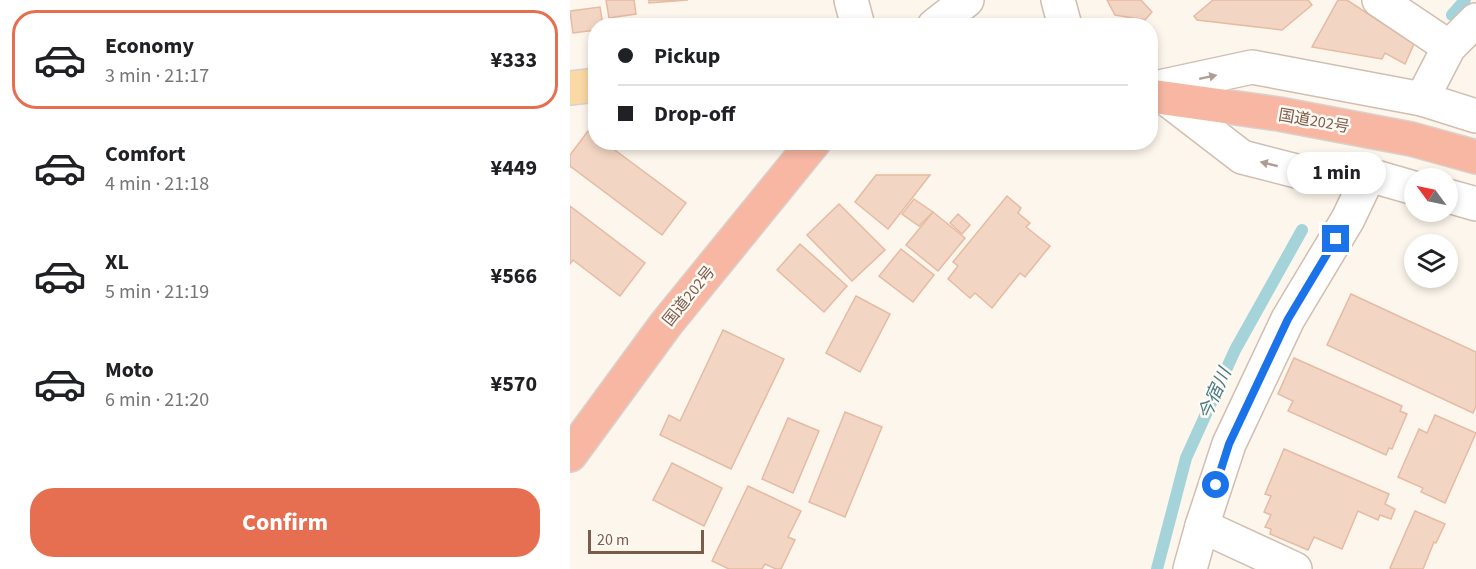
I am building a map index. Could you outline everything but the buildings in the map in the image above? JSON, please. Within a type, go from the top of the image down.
[{"type":"highway","name":"国道202号","points":[[1158,94],[1389,135],[1476,157]]},
{"type":"highway","name":"国道202号","points":[[570,455],[666,324],[807,150]]},
{"type":"main road","points":[[570,88],[588,86]]},
{"type":"street","points":[[851,0],[856,18]]},
{"type":"street","points":[[944,18],[967,0]]},
{"type":"street","points":[[1058,0],[1063,18]]},
{"type":"street","points":[[1379,0],[1449,47]]},
{"type":"street","points":[[1422,99],[1449,47],[1476,20]]},
{"type":"street","points":[[1158,93],[1252,67],[1422,99],[1476,116]]},
{"type":"street","points":[[1158,96],[1242,157],[1304,172],[1369,175],[1404,185]]},
{"type":"street","points":[[1190,569],[1229,444],[1288,319],[1348,219],[1369,175]]},
{"type":"street","points":[[1458,199],[1476,204]]},
{"type":"street","points":[[1202,526],[1295,569]]},
{"type":"waterway","points":[[1452,15],[1465,0]]},
{"type":"waterway","name":"今宿川","points":[[1157,569],[1186,458],[1235,350],[1302,230]]},
{"type":"route","points":[[1216,485],[1229,444],[1288,319],[1336,239]]}]
